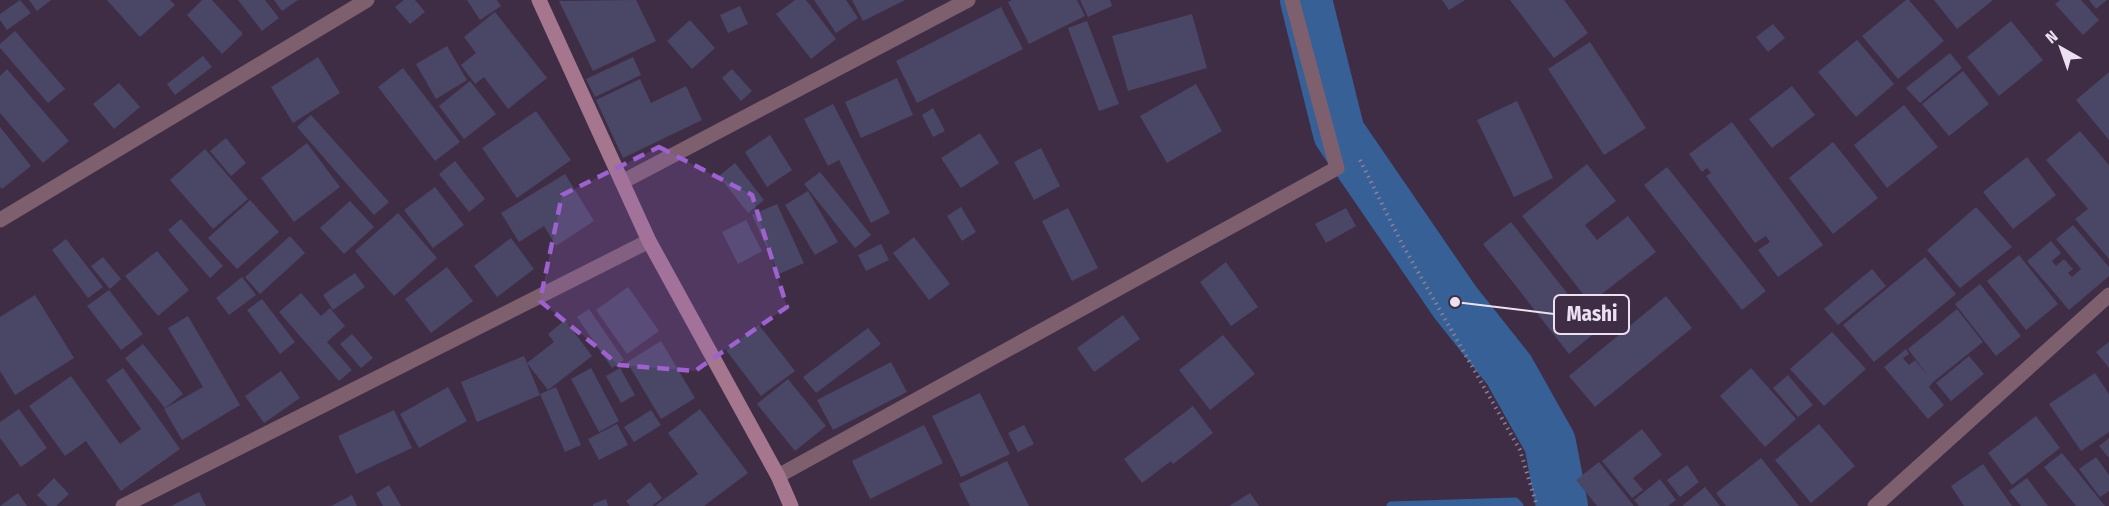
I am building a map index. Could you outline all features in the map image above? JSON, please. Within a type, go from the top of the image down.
[{"type":"street","points":[[0,220],[367,0]]},
{"type":"street","points":[[539,0],[649,241],[778,476],[791,506]]},
{"type":"street","points":[[622,182],[968,0]]},
{"type":"street","points":[[778,476],[1337,168],[1292,0]]},
{"type":"street","points":[[123,506],[649,241]]},
{"type":"street","points":[[1875,506],[2109,295]]},
{"type":"path","points":[[1359,158],[1434,302],[1520,450],[1536,506]]},
{"type":"highlighted area","points":[[659,147],[752,195],[787,307],[695,371],[619,365],[540,301],[562,195]]},
{"type":"building","points":[[20,0],[31,13],[7,30],[0,20],[0,14]]},
{"type":"building","points":[[29,0],[51,0],[37,11]]},
{"type":"building","points":[[107,0],[170,0],[175,5],[140,37]]},
{"type":"building","points":[[202,0],[212,0],[243,34],[222,54],[187,15]]},
{"type":"building","points":[[238,0],[265,0],[279,18],[262,31]]},
{"type":"building","points":[[274,0],[298,0],[282,11]]},
{"type":"building","points":[[404,0],[415,0],[425,12],[410,24],[395,7]]},
{"type":"building","points":[[467,0],[497,0],[501,6],[480,20]]},
{"type":"building","points":[[636,0],[656,41],[593,71],[559,1]]},
{"type":"building","points":[[795,0],[806,0],[836,39],[811,59],[776,14]]},
{"type":"building","points":[[814,0],[846,0],[858,18],[836,33]]},
{"type":"building","points":[[852,0],[905,0],[863,21]]},
{"type":"building","points":[[1012,0],[1077,0],[1085,16],[1029,44],[1008,2]]},
{"type":"building","points":[[1080,0],[1110,0],[1112,6],[1088,17]]},
{"type":"building","points":[[1442,0],[1465,0],[1449,10]]},
{"type":"building","points":[[1510,0],[1564,0],[1588,33],[1554,58]]},
{"type":"building","points":[[1906,0],[1909,0],[1944,41],[1898,79],[1862,36]]},
{"type":"building","points":[[1934,0],[1993,0],[1957,29]]},
{"type":"building","points":[[2060,0],[2081,0],[2099,20],[2083,35],[2055,4]]},
{"type":"building","points":[[2089,0],[2107,0],[2096,9]]},
{"type":"building","points":[[740,6],[748,24],[728,33],[720,15]]},
{"type":"building","points":[[1001,7],[1023,49],[917,103],[896,61]]},
{"type":"building","points":[[495,12],[547,78],[508,109],[484,77],[475,84],[461,65],[476,53],[464,37]]},
{"type":"building","points":[[1192,14],[1207,68],[1128,91],[1112,36]]},
{"type":"building","points":[[690,20],[715,48],[692,69],[667,41]]},
{"type":"building","points":[[1087,21],[1119,104],[1099,111],[1068,28]]},
{"type":"building","points":[[2011,21],[2043,60],[1999,96],[1967,57]]},
{"type":"building","points":[[1773,24],[1785,38],[1768,52],[1756,37]]},
{"type":"building","points":[[15,31],[65,89],[48,103],[0,48],[0,44]]},
{"type":"building","points":[[1857,40],[1894,84],[1856,117],[1818,72]]},
{"type":"building","points":[[1590,42],[1646,128],[1604,155],[1548,69]]},
{"type":"building","points":[[447,46],[467,80],[436,99],[416,64]]},
{"type":"building","points":[[1950,53],[1962,68],[1920,103],[1906,88]]},
{"type":"building","points":[[203,56],[212,67],[175,95],[167,84]]},
{"type":"building","points":[[318,57],[340,93],[293,123],[271,87]]},
{"type":"building","points":[[633,57],[641,75],[595,97],[586,79]]},
{"type":"building","points":[[403,68],[460,142],[435,161],[378,87]]},
{"type":"building","points":[[7,69],[69,141],[43,163],[0,113],[0,76]]},
{"type":"building","points":[[732,69],[752,91],[741,101],[722,78]]},
{"type":"building","points":[[1963,71],[1989,104],[1949,136],[1922,104]]},
{"type":"building","points":[[2109,72],[2109,140],[2076,100]]},
{"type":"building","points":[[897,78],[913,115],[861,138],[845,102]]},
{"type":"building","points":[[640,79],[651,103],[686,86],[702,120],[623,158],[596,100]]},
{"type":"building","points":[[470,81],[496,114],[464,139],[439,106]]},
{"type":"building","points":[[119,83],[140,107],[114,129],[93,104]]},
{"type":"building","points":[[1196,84],[1222,131],[1167,163],[1140,116]]},
{"type":"building","points":[[1792,86],[1815,115],[1772,148],[1749,119]]},
{"type":"building","points":[[1517,101],[1553,178],[1514,197],[1477,120]]},
{"type":"building","points":[[833,104],[890,213],[871,223],[839,160],[828,166],[804,119]]},
{"type":"building","points":[[1904,105],[1938,147],[1887,188],[1854,145]]},
{"type":"building","points":[[933,108],[945,131],[933,137],[922,115]]},
{"type":"building","points":[[536,111],[571,160],[517,198],[482,148]]},
{"type":"building","points":[[311,115],[389,202],[374,215],[297,127]]},
{"type":"building","points":[[1732,122],[1823,245],[1778,277],[1758,250],[1770,242],[1766,236],[1755,243],[1706,176],[1711,173],[1707,168],[1702,172],[1689,154]]},
{"type":"building","points":[[0,127],[31,166],[2,189],[0,187]]},
{"type":"building","points":[[2080,131],[2109,165],[2109,259],[2075,219],[2088,209],[2046,160]]},
{"type":"building","points":[[980,133],[999,163],[961,188],[941,158]]},
{"type":"building","points":[[770,135],[792,170],[767,187],[745,152]]},
{"type":"building","points":[[226,138],[246,163],[231,176],[210,151]]},
{"type":"building","points":[[1833,142],[1878,198],[1833,234],[1789,178]]},
{"type":"building","points":[[307,143],[340,187],[294,222],[261,178]]},
{"type":"building","points":[[1041,148],[1060,186],[1034,200],[1014,162]]},
{"type":"building","points":[[205,149],[248,199],[213,229],[170,180]]},
{"type":"building","points":[[2027,157],[2056,195],[2013,229],[1983,192]]},
{"type":"building","points":[[455,161],[485,199],[469,212],[439,174]]},
{"type":"building","points":[[735,163],[764,200],[748,213],[719,176]]},
{"type":"building","points":[[1587,164],[1616,201],[1585,225],[1597,240],[1628,216],[1656,252],[1590,303],[1522,216]]},
{"type":"building","points":[[1667,167],[1766,291],[1742,310],[1644,185]]},
{"type":"building","points":[[820,172],[871,235],[855,248],[804,184]]},
{"type":"building","points":[[565,174],[594,221],[556,246],[544,226],[519,242],[501,213]]},
{"type":"building","points":[[435,187],[464,225],[433,248],[404,210]]},
{"type":"building","points":[[808,191],[838,242],[815,255],[785,205]]},
{"type":"building","points":[[250,200],[279,232],[237,269],[208,238]]},
{"type":"building","points":[[350,201],[374,227],[344,254],[320,228]]},
{"type":"building","points":[[777,204],[804,263],[779,274],[752,215]]},
{"type":"building","points":[[961,207],[976,232],[962,241],[947,216]]},
{"type":"building","points":[[1976,207],[2012,247],[1960,288],[1927,250]]},
{"type":"building","points":[[1068,208],[1098,268],[1072,281],[1042,221]]},
{"type":"building","points":[[1346,208],[1356,226],[1326,243],[1315,224]]},
{"type":"building","points":[[398,213],[437,258],[394,296],[355,251]]},
{"type":"building","points":[[181,219],[223,266],[210,278],[168,230]]},
{"type":"building","points":[[746,220],[762,251],[738,264],[722,232]]},
{"type":"building","points":[[1511,222],[1597,331],[1569,354],[1483,244]]},
{"type":"building","points":[[2073,225],[2109,267],[2109,276],[2069,310],[2027,261],[2051,241],[2061,253],[2052,261],[2056,266],[2064,259],[2073,269],[2068,273],[2072,277],[2081,269],[2056,239]]},
{"type":"building","points":[[290,236],[305,253],[260,294],[245,277]]},
{"type":"building","points":[[914,237],[950,284],[929,300],[893,253]]},
{"type":"building","points":[[511,238],[534,269],[497,297],[474,266]]},
{"type":"building","points":[[66,239],[103,287],[88,298],[52,250]]},
{"type":"building","points":[[881,244],[889,260],[866,271],[858,255]]},
{"type":"building","points":[[157,251],[189,290],[158,316],[125,276]]},
{"type":"building","points":[[2019,255],[2058,304],[2026,330],[1987,281]]},
{"type":"building","points":[[103,257],[121,279],[110,289],[91,266]]},
{"type":"building","points":[[1925,257],[1956,294],[1874,362],[1843,325]]},
{"type":"building","points":[[1226,262],[1258,307],[1231,326],[1200,282]]},
{"type":"building","points":[[447,267],[473,301],[431,333],[405,299]]},
{"type":"building","points":[[1872,269],[1886,286],[1838,325],[1824,309]]},
{"type":"building","points":[[355,273],[365,287],[333,310],[323,295]]},
{"type":"building","points":[[242,277],[256,295],[229,315],[216,298]]},
{"type":"building","points":[[1980,284],[2021,336],[1996,356],[1955,304]]},
{"type":"building","points":[[628,287],[659,331],[627,354],[596,310]]},
{"type":"building","points":[[109,290],[143,334],[121,350],[87,306]]},
{"type":"building","points":[[301,293],[321,316],[330,308],[345,326],[327,342],[352,370],[339,381],[279,312]]},
{"type":"building","points":[[35,295],[74,358],[15,395],[0,371],[0,317]]},
{"type":"building","points":[[1666,296],[1692,328],[1595,407],[1569,376]]},
{"type":"building","points":[[262,299],[295,342],[280,354],[247,310]]},
{"type":"building","points":[[589,309],[624,360],[612,368],[577,317]]},
{"type":"building","points":[[1957,309],[1983,342],[1929,387],[1944,405],[1928,419],[1884,367],[1906,349],[1909,354],[1903,358],[1909,365],[1915,360],[1929,377],[1908,349]]},
{"type":"building","points":[[1123,315],[1140,339],[1094,372],[1077,348]]},
{"type":"building","points":[[188,316],[240,405],[182,440],[164,409],[203,387],[168,328]]},
{"type":"building","points":[[565,320],[592,356],[548,390],[527,363],[554,342],[548,334]]},
{"type":"building","points":[[759,325],[795,371],[761,396],[726,350]]},
{"type":"building","points":[[868,328],[881,344],[816,393],[803,377]]},
{"type":"building","points":[[1832,332],[1866,369],[1824,406],[1790,369]]},
{"type":"building","points":[[352,334],[373,358],[361,368],[340,344]]},
{"type":"building","points":[[1223,335],[1255,374],[1210,410],[1179,370]]},
{"type":"building","points":[[661,341],[695,398],[661,419],[627,362]]},
{"type":"building","points":[[2109,342],[2109,368],[2096,352]]},
{"type":"building","points":[[143,344],[183,394],[165,408],[125,358]]},
{"type":"building","points":[[524,356],[540,395],[477,422],[461,382]]},
{"type":"building","points":[[1969,356],[1984,374],[1951,401],[1936,383]]},
{"type":"building","points":[[891,362],[907,392],[833,430],[817,400]]},
{"type":"building","points":[[123,368],[180,449],[121,491],[86,441],[65,456],[29,406],[71,376],[120,444],[141,429],[106,380]]},
{"type":"building","points":[[591,368],[619,421],[599,432],[571,379]]},
{"type":"building","points":[[620,368],[635,395],[621,403],[606,376]]},
{"type":"building","points":[[1751,368],[1796,419],[1765,447],[1720,396]]},
{"type":"building","points":[[281,371],[300,398],[264,423],[245,396]]},
{"type":"building","points":[[2095,373],[2109,394],[2109,432],[2081,451],[2049,404]]},
{"type":"building","points":[[1788,375],[1813,405],[1798,417],[1773,388]]},
{"type":"building","points":[[788,379],[826,426],[795,451],[757,404]]},
{"type":"building","points":[[448,387],[467,421],[419,448],[400,414]]},
{"type":"building","points":[[556,387],[581,445],[565,452],[540,394]]},
{"type":"building","points":[[980,393],[1010,454],[961,477],[932,416]]},
{"type":"building","points":[[1193,406],[1213,433],[1173,464],[1171,461],[1142,483],[1124,459]]},
{"type":"building","points":[[19,409],[47,448],[21,467],[0,438],[0,422]]},
{"type":"building","points":[[700,409],[748,473],[704,506],[655,506],[698,474],[668,433]]},
{"type":"building","points":[[394,410],[412,448],[356,474],[338,436]]},
{"type":"building","points":[[651,410],[661,425],[634,442],[624,427]]},
{"type":"building","points":[[2036,416],[2060,448],[2012,485],[1988,453]]},
{"type":"building","points":[[617,424],[628,445],[599,460],[588,439]]},
{"type":"building","points":[[1819,424],[1855,466],[1811,503],[1775,460]]},
{"type":"building","points":[[924,425],[943,463],[870,499],[852,461]]},
{"type":"building","points":[[1024,425],[1034,444],[1018,452],[1008,433]]},
{"type":"building","points":[[1642,429],[1662,455],[1633,478],[1643,490],[1632,498],[1602,461]]},
{"type":"building","points":[[2109,438],[2109,458],[2099,446]]},
{"type":"building","points":[[2062,453],[2105,506],[2076,506],[2044,467]]},
{"type":"building","points":[[2096,457],[2109,475],[2109,491],[2100,497],[2079,469]]},
{"type":"building","points":[[1761,458],[1799,506],[1726,506],[1716,493]]},
{"type":"building","points":[[1007,461],[1029,506],[970,506],[959,484]]},
{"type":"building","points":[[1599,462],[1634,506],[1597,506],[1576,480]]},
{"type":"building","points":[[1983,464],[2012,506],[1964,506],[1951,486]]},
{"type":"building","points":[[1687,465],[1699,482],[1680,497],[1667,480]]},
{"type":"building","points":[[54,478],[69,494],[56,506],[48,506],[37,495]]},
{"type":"building","points":[[2027,478],[2048,506],[2021,506],[2009,491]]},
{"type":"building","points":[[1660,479],[1676,500],[1668,506],[1639,506],[1634,500]]},
{"type":"building","points":[[650,482],[662,498],[652,506],[630,506],[626,501]]},
{"type":"building","points":[[389,485],[401,506],[383,506],[376,493]]},
{"type":"building","points":[[1705,487],[1720,506],[1682,506]]},
{"type":"building","points":[[199,492],[206,506],[171,506]]},
{"type":"building","points":[[18,493],[27,506],[0,506]]},
{"type":"building","points":[[1250,493],[1259,506],[1229,506]]},
{"type":"building","points":[[352,495],[357,506],[331,506]]},
{"type":"building","points":[[606,499],[608,506],[593,506],[593,504]]},
{"type":"waterway","points":[[1306,0],[1339,133],[1455,302],[1509,370],[1550,443],[1562,506]]},
{"type":"waterway","points":[[1391,506],[1515,502],[1519,506]]},
{"type":"place","name":"Mashi","points":[[1455,302]]}]
